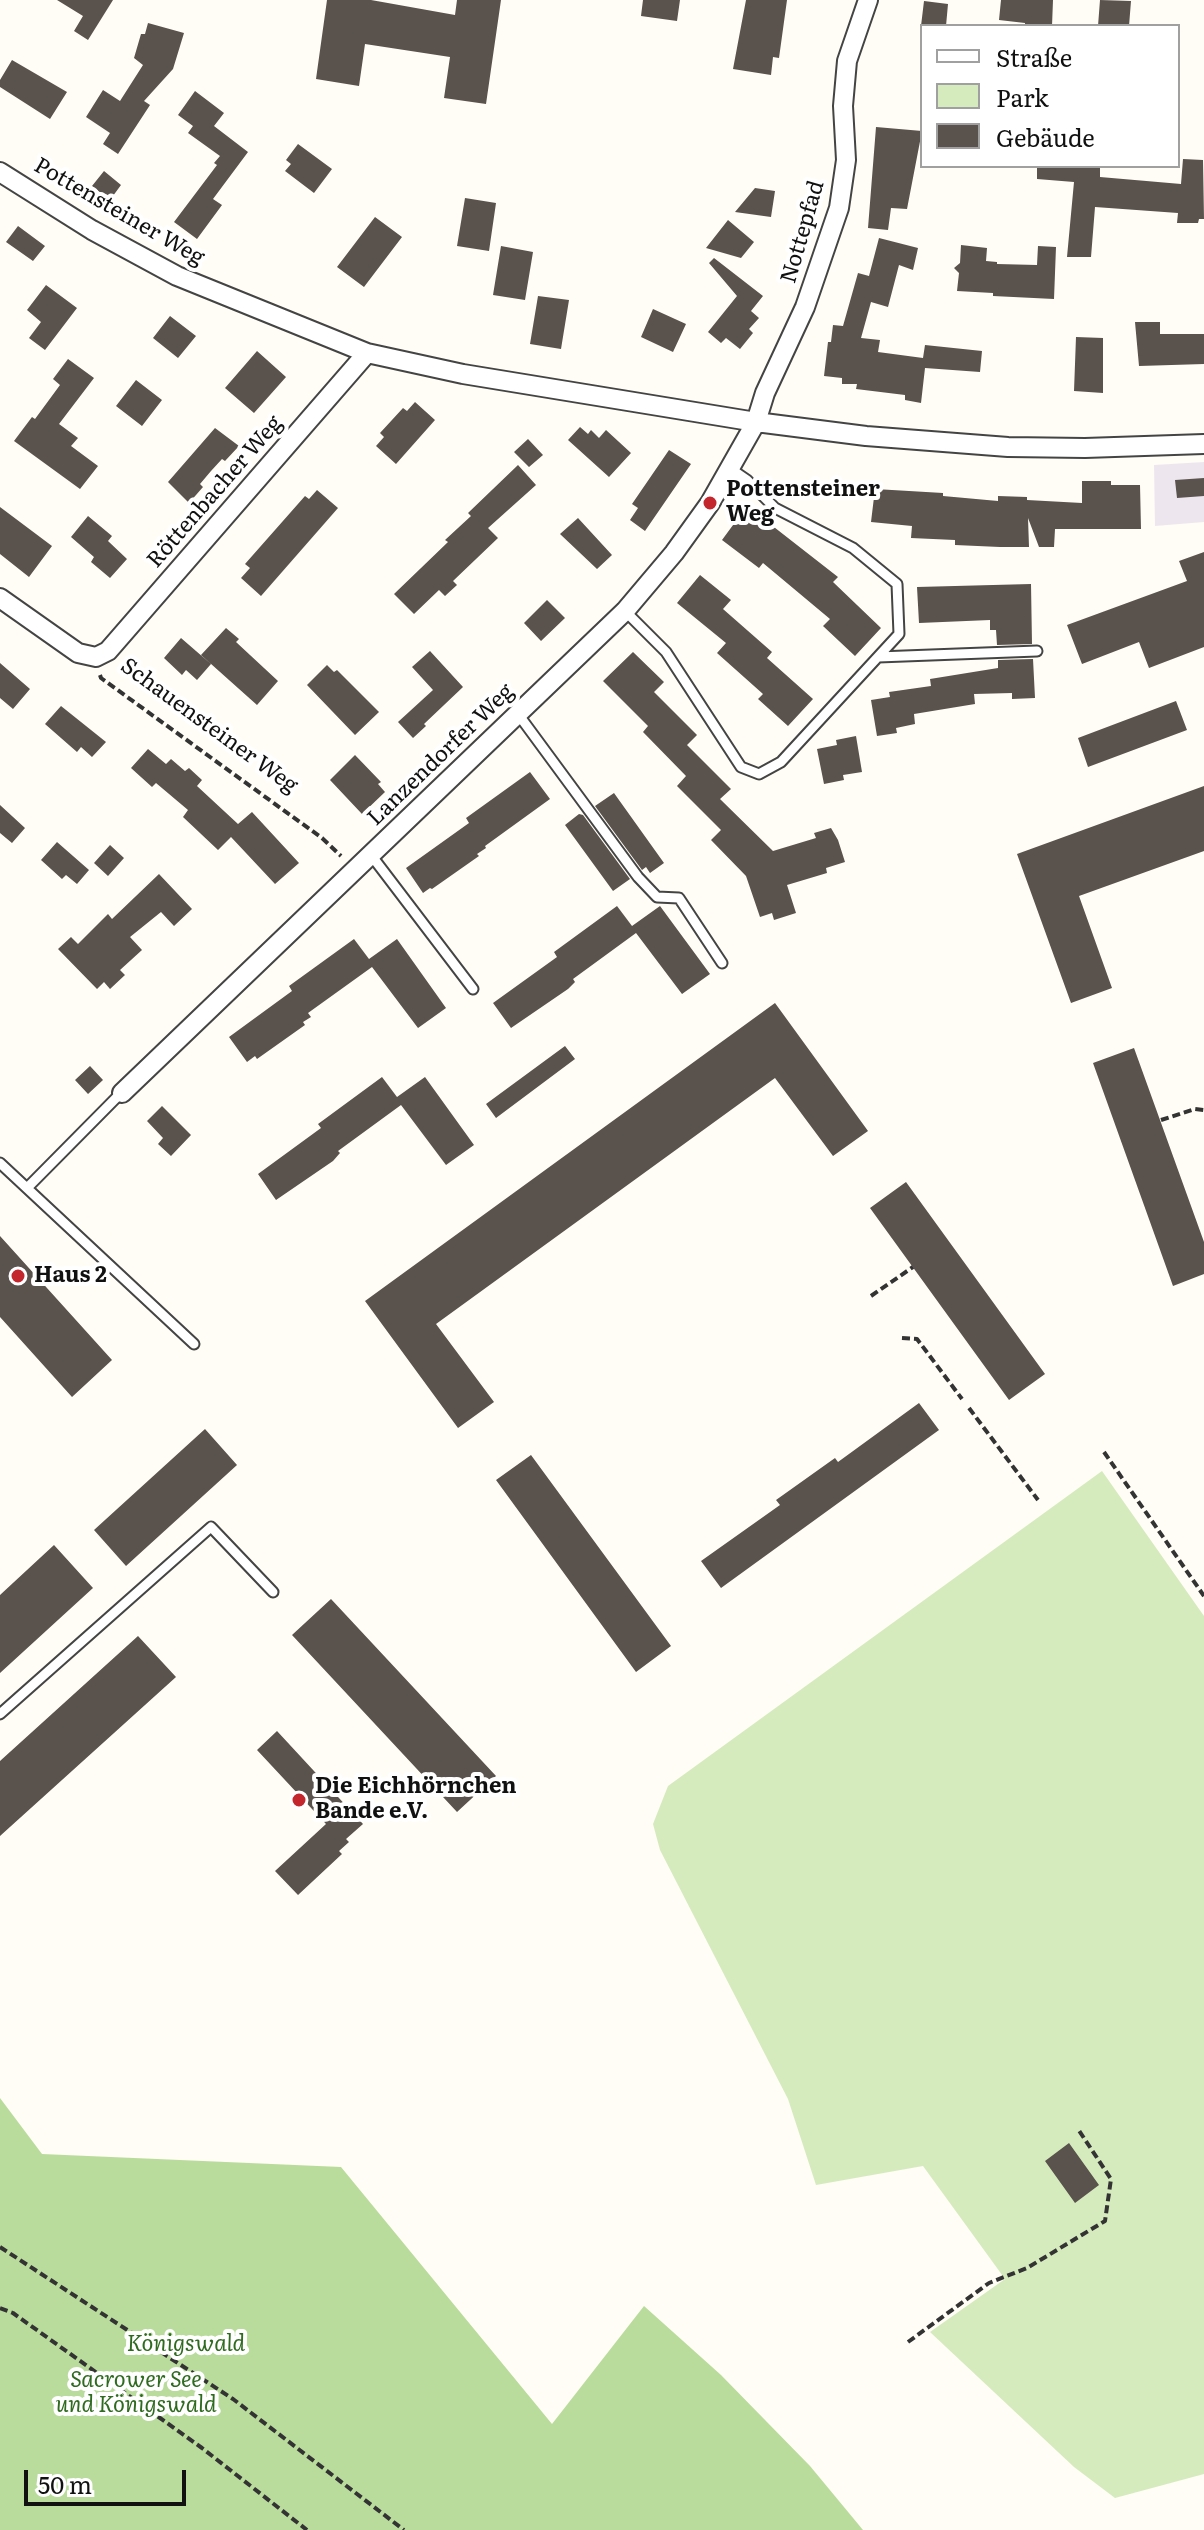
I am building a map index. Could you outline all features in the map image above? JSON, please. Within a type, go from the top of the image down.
[{"type":"street","name":"Nottepfad","points":[[756,422],[765,393],[805,307],[839,208],[846,160],[843,106],[847,61],[868,0]]},
{"type":"street","name":"Pottensteiner Weg","points":[[0,172],[92,230],[177,276],[367,353],[463,374],[756,422],[912,441],[1085,448],[1204,444]]},
{"type":"street","name":"Röttenbacher Weg","points":[[96,657],[108,651],[367,353]]},
{"type":"street","name":"Lanzendorfer Weg","points":[[122,1093],[625,611],[674,553],[731,469],[756,422]]},
{"type":"street","name":"Schauensteiner Weg","points":[[0,598],[78,653],[96,657]]},
{"type":"lane","points":[[625,611],[666,652],[741,767],[759,774],[781,762],[899,634],[897,584],[853,548],[775,508],[731,469]]},
{"type":"lane","points":[[878,657],[1037,651]]},
{"type":"lane","points":[[518,714],[638,877],[657,897],[679,898],[722,963]]},
{"type":"lane","points":[[371,855],[473,989]]},
{"type":"lane","points":[[28,1187],[122,1093]]},
{"type":"lane","points":[[0,1163],[194,1344]]},
{"type":"lane","points":[[0,1714],[211,1527],[273,1592]]},
{"type":"path","name":"Schauensteiner Weg","points":[[96,657],[101,678],[322,838],[355,870]]},
{"type":"path","points":[[1161,1120],[1195,1109],[1204,1110]]},
{"type":"path","points":[[871,1296],[913,1267]]},
{"type":"path","points":[[902,1338],[917,1339],[962,1399]]},
{"type":"path","points":[[969,1408],[1038,1500]]},
{"type":"path","points":[[1104,1452],[1204,1596]]},
{"type":"path","points":[[908,2342],[989,2283],[1027,2268],[1105,2221],[1111,2179],[1078,2129]]},
{"type":"path","points":[[0,2247],[233,2399],[404,2530]]},
{"type":"path","points":[[0,2308],[13,2313],[202,2448],[307,2530]]},
{"type":"shaded area","points":[[1204,462],[1204,522],[1155,526],[1154,465]]},
{"type":"green space","points":[[1102,1471],[1204,1616],[1204,2474],[1115,2498],[1074,2467],[930,2332],[1005,2279],[923,2166],[816,2185],[788,2099],[660,1850],[653,1824],[668,1786]]},
{"type":"green space","name":"Königswald","points":[[0,2098],[42,2154],[341,2167],[552,2424],[644,2306],[721,2375],[810,2466],[863,2530],[0,2530]]},
{"type":"building","points":[[57,0],[113,0],[88,40],[74,31],[83,16]]},
{"type":"building","points":[[327,0],[371,0],[455,15],[457,0],[501,0],[486,104],[444,98],[450,57],[365,44],[359,86],[316,79]]},
{"type":"building","points":[[643,0],[680,0],[677,21],[641,16]]},
{"type":"building","points":[[746,0],[787,0],[779,58],[773,57],[771,75],[733,69]]},
{"type":"building","points":[[1001,0],[1053,0],[1052,24],[999,20]]},
{"type":"building","points":[[1100,0],[1131,1],[1129,24],[1098,24]]},
{"type":"building","points":[[924,1],[948,4],[946,24],[921,24]]},
{"type":"building","points":[[148,23],[184,33],[173,69],[144,101],[150,105],[118,154],[103,144],[110,133],[86,117],[103,90],[120,101],[143,65],[134,58],[141,34],[145,34]]},
{"type":"building","points":[[12,60],[67,92],[50,119],[0,87],[0,80]]},
{"type":"building","points":[[195,91],[224,113],[214,126],[248,152],[213,199],[222,205],[197,239],[174,222],[217,165],[214,163],[220,156],[188,133],[193,126],[178,115]]},
{"type":"building","points":[[876,127],[920,131],[907,209],[891,208],[888,230],[868,228]]},
{"type":"building","points":[[298,144],[332,169],[314,193],[285,171],[291,164],[286,160]]},
{"type":"building","points":[[1183,159],[1203,160],[1204,219],[1199,219],[1198,223],[1177,223],[1178,213],[1095,207],[1091,257],[1067,257],[1074,182],[1037,179],[1037,168],[1100,168],[1100,177],[1181,184]]},
{"type":"building","points":[[104,171],[121,185],[110,200],[92,186]]},
{"type":"building","points":[[755,188],[775,191],[771,217],[735,212]]},
{"type":"building","points":[[465,198],[496,203],[489,251],[457,246]]},
{"type":"building","points":[[375,217],[402,237],[364,287],[337,267]]},
{"type":"building","points":[[728,220],[754,242],[741,258],[706,248]]},
{"type":"building","points":[[18,226],[45,246],[33,261],[6,242]]},
{"type":"building","points":[[879,238],[918,248],[913,270],[899,265],[888,307],[871,302],[861,338],[880,340],[878,352],[923,358],[925,345],[982,351],[980,372],[925,368],[921,403],[905,400],[905,395],[856,389],[857,384],[842,384],[842,378],[824,376],[833,325],[843,326],[858,273],[869,276]]},
{"type":"building","points":[[961,245],[987,248],[986,261],[997,264],[1037,265],[1038,246],[1056,247],[1054,299],[957,291],[959,273],[954,268],[960,263]]},
{"type":"building","points":[[501,246],[533,252],[525,300],[493,295]]},
{"type":"building","points":[[714,258],[763,296],[751,311],[759,318],[749,329],[753,333],[740,349],[726,338],[721,343],[708,332],[737,296],[709,263]]},
{"type":"building","points":[[46,285],[77,308],[45,350],[29,338],[41,322],[27,310]]},
{"type":"building","points":[[538,296],[569,300],[561,349],[530,344]]},
{"type":"building","points":[[653,309],[686,324],[673,352],[641,337]]},
{"type":"building","points":[[170,316],[196,336],[178,358],[153,338]]},
{"type":"building","points":[[1135,322],[1160,322],[1160,334],[1204,334],[1204,364],[1139,366]]},
{"type":"building","points":[[1076,337],[1103,338],[1103,393],[1074,391]]},
{"type":"building","points":[[257,351],[286,377],[254,413],[225,388]]},
{"type":"building","points":[[68,359],[94,378],[59,424],[78,438],[71,446],[98,466],[80,489],[14,441],[60,385],[53,379]]},
{"type":"building","points":[[136,380],[162,400],[142,426],[116,406]]},
{"type":"building","points":[[415,402],[435,420],[396,464],[376,446],[384,437],[380,433],[403,408],[407,411]]},
{"type":"building","points":[[580,427],[588,434],[591,430],[599,438],[606,430],[631,453],[609,477],[568,440]]},
{"type":"building","points":[[215,428],[239,446],[211,471],[200,484],[203,487],[189,503],[168,482]]},
{"type":"building","points":[[528,439],[543,455],[529,467],[514,452]]},
{"type":"building","points":[[669,450],[691,464],[645,531],[630,520],[638,508],[632,504]]},
{"type":"building","points":[[518,465],[536,485],[488,528],[498,538],[453,581],[457,585],[445,596],[439,590],[414,614],[394,594],[448,542],[445,540],[471,516],[468,513]]},
{"type":"building","points":[[1204,478],[1204,496],[1177,498],[1175,480]]},
{"type":"building","points":[[1082,481],[1140,485],[1141,529],[1055,529],[1054,547],[1039,547],[1028,518],[1029,547],[1000,547],[955,545],[955,540],[911,538],[912,526],[871,522],[875,489],[943,493],[943,496],[998,501],[998,496],[1082,503]]},
{"type":"building","points":[[317,490],[338,508],[261,596],[241,578],[250,568],[245,564],[305,496],[309,499]]},
{"type":"building","points":[[747,506],[838,577],[833,582],[881,628],[855,656],[823,626],[830,619],[763,563],[759,568],[722,540]]},
{"type":"building","points":[[0,507],[52,546],[29,577],[0,554]]},
{"type":"building","points":[[88,516],[112,536],[108,541],[127,559],[110,578],[91,562],[94,557],[71,537]]},
{"type":"building","points":[[578,518],[612,555],[597,569],[560,534]]},
{"type":"building","points":[[1204,552],[1204,647],[1149,668],[1139,642],[1082,664],[1067,625],[1187,581],[1179,561]]},
{"type":"building","points":[[700,575],[731,600],[723,609],[772,652],[767,658],[813,699],[788,726],[758,699],[763,694],[717,653],[726,643],[677,603]]},
{"type":"building","points":[[1031,584],[1032,644],[997,645],[996,630],[990,630],[990,620],[919,623],[917,587]]},
{"type":"building","points":[[547,600],[565,618],[541,641],[524,623]]},
{"type":"building","points":[[226,628],[239,639],[236,642],[278,681],[257,705],[201,655]]},
{"type":"building","points":[[181,638],[211,664],[197,680],[186,670],[182,675],[164,658]]},
{"type":"building","points":[[430,651],[463,687],[413,738],[398,722],[433,690],[412,667]]},
{"type":"building","points":[[633,652],[664,682],[654,692],[697,735],[687,745],[731,789],[720,799],[773,851],[816,838],[814,833],[831,828],[845,862],[826,868],[827,873],[787,885],[796,913],[774,920],[772,913],[760,917],[746,876],[711,840],[721,830],[677,786],[686,776],[643,732],[648,726],[603,681]]},
{"type":"building","points":[[1033,659],[1035,698],[1012,699],[1012,693],[974,694],[975,704],[914,714],[915,724],[896,728],[897,733],[877,736],[871,700],[890,697],[889,692],[931,686],[930,679],[998,668],[998,660]]},
{"type":"building","points":[[0,663],[30,689],[13,709],[0,698]]},
{"type":"building","points":[[327,665],[334,672],[337,670],[379,712],[355,735],[307,685]]},
{"type":"building","points":[[1176,701],[1187,730],[1088,767],[1078,738]]},
{"type":"building","points":[[61,706],[106,742],[92,757],[81,747],[77,752],[45,724]]},
{"type":"building","points":[[856,736],[862,772],[843,775],[844,780],[824,784],[817,749],[837,745],[836,740]]},
{"type":"building","points":[[148,749],[166,764],[171,759],[185,771],[189,768],[202,780],[197,786],[238,824],[252,812],[299,863],[275,884],[231,837],[218,850],[183,817],[188,810],[156,783],[152,787],[131,768]]},
{"type":"building","points":[[355,755],[381,782],[378,784],[385,792],[362,814],[330,780]]},
{"type":"building","points":[[530,772],[550,799],[485,846],[477,854],[479,856],[423,893],[406,868],[469,823],[466,818]]},
{"type":"building","points":[[1204,786],[1204,851],[1079,896],[1112,988],[1071,1003],[1017,854]]},
{"type":"building","points":[[614,793],[664,863],[650,873],[646,867],[642,870],[595,806]]},
{"type":"building","points":[[0,805],[25,828],[12,843],[0,833]]},
{"type":"building","points":[[579,814],[583,815],[630,879],[613,891],[565,825]]},
{"type":"building","points":[[57,842],[89,870],[77,884],[66,875],[62,879],[41,860]]},
{"type":"building","points":[[110,845],[124,858],[108,876],[94,863]]},
{"type":"building","points":[[159,874],[192,909],[174,926],[161,912],[130,937],[142,950],[120,970],[125,975],[110,989],[104,982],[97,989],[58,949],[71,937],[78,944],[108,914],[112,919]]},
{"type":"building","points":[[617,906],[632,926],[660,906],[710,974],[682,994],[636,933],[573,979],[575,982],[568,989],[511,1028],[493,1003],[557,957],[554,952]]},
{"type":"building","points":[[354,939],[369,959],[397,939],[446,1008],[418,1028],[372,967],[308,1013],[311,1017],[303,1022],[305,1025],[257,1059],[255,1056],[247,1062],[229,1037],[292,991],[289,986]]},
{"type":"building","points":[[775,1003],[868,1131],[833,1156],[775,1078],[436,1324],[494,1402],[458,1428],[365,1301]]},
{"type":"building","points":[[565,1046],[575,1059],[496,1118],[486,1104]]},
{"type":"building","points":[[1134,1048],[1204,1242],[1204,1274],[1173,1286],[1093,1063]]},
{"type":"building","points":[[90,1066],[103,1080],[88,1094],[75,1080]]},
{"type":"building","points":[[382,1077],[397,1097],[425,1077],[474,1145],[446,1165],[401,1105],[338,1151],[340,1153],[333,1161],[276,1200],[258,1174],[321,1128],[318,1124]]},
{"type":"building","points":[[162,1106],[191,1135],[171,1156],[158,1144],[163,1138],[147,1121]]},
{"type":"building","points":[[906,1182],[1045,1374],[1009,1400],[870,1208]]},
{"type":"building","name":"Haus 2","points":[[0,1236],[112,1360],[72,1397],[0,1317]]},
{"type":"building","points":[[919,1403],[939,1430],[721,1588],[701,1561],[780,1505],[776,1500],[835,1458],[838,1462]]},
{"type":"building","points":[[205,1429],[237,1465],[126,1566],[94,1530]]},
{"type":"building","points":[[531,1455],[671,1646],[636,1672],[496,1480]]},
{"type":"building","points":[[54,1545],[93,1588],[0,1673],[0,1595]]},
{"type":"building","points":[[331,1599],[496,1776],[457,1812],[292,1635]]},
{"type":"building","points":[[138,1636],[176,1677],[0,1836],[0,1761]]},
{"type":"building","points":[[277,1731],[363,1824],[346,1839],[349,1842],[339,1851],[342,1854],[298,1895],[275,1871],[326,1824],[257,1750]]},
{"type":"building","points":[[1069,2143],[1099,2185],[1075,2203],[1045,2161]]},
{"type":"place","name":"Pottensteiner Weg","points":[[710,503]]},
{"type":"place","name":"Haus 2","points":[[18,1276]]},
{"type":"place","name":"Die Eichhörnchen Bande e.V.","points":[[299,1800]]},
{"type":"park label","name":"Sacrower See und Königswald","points":[[136,2394]]}]
